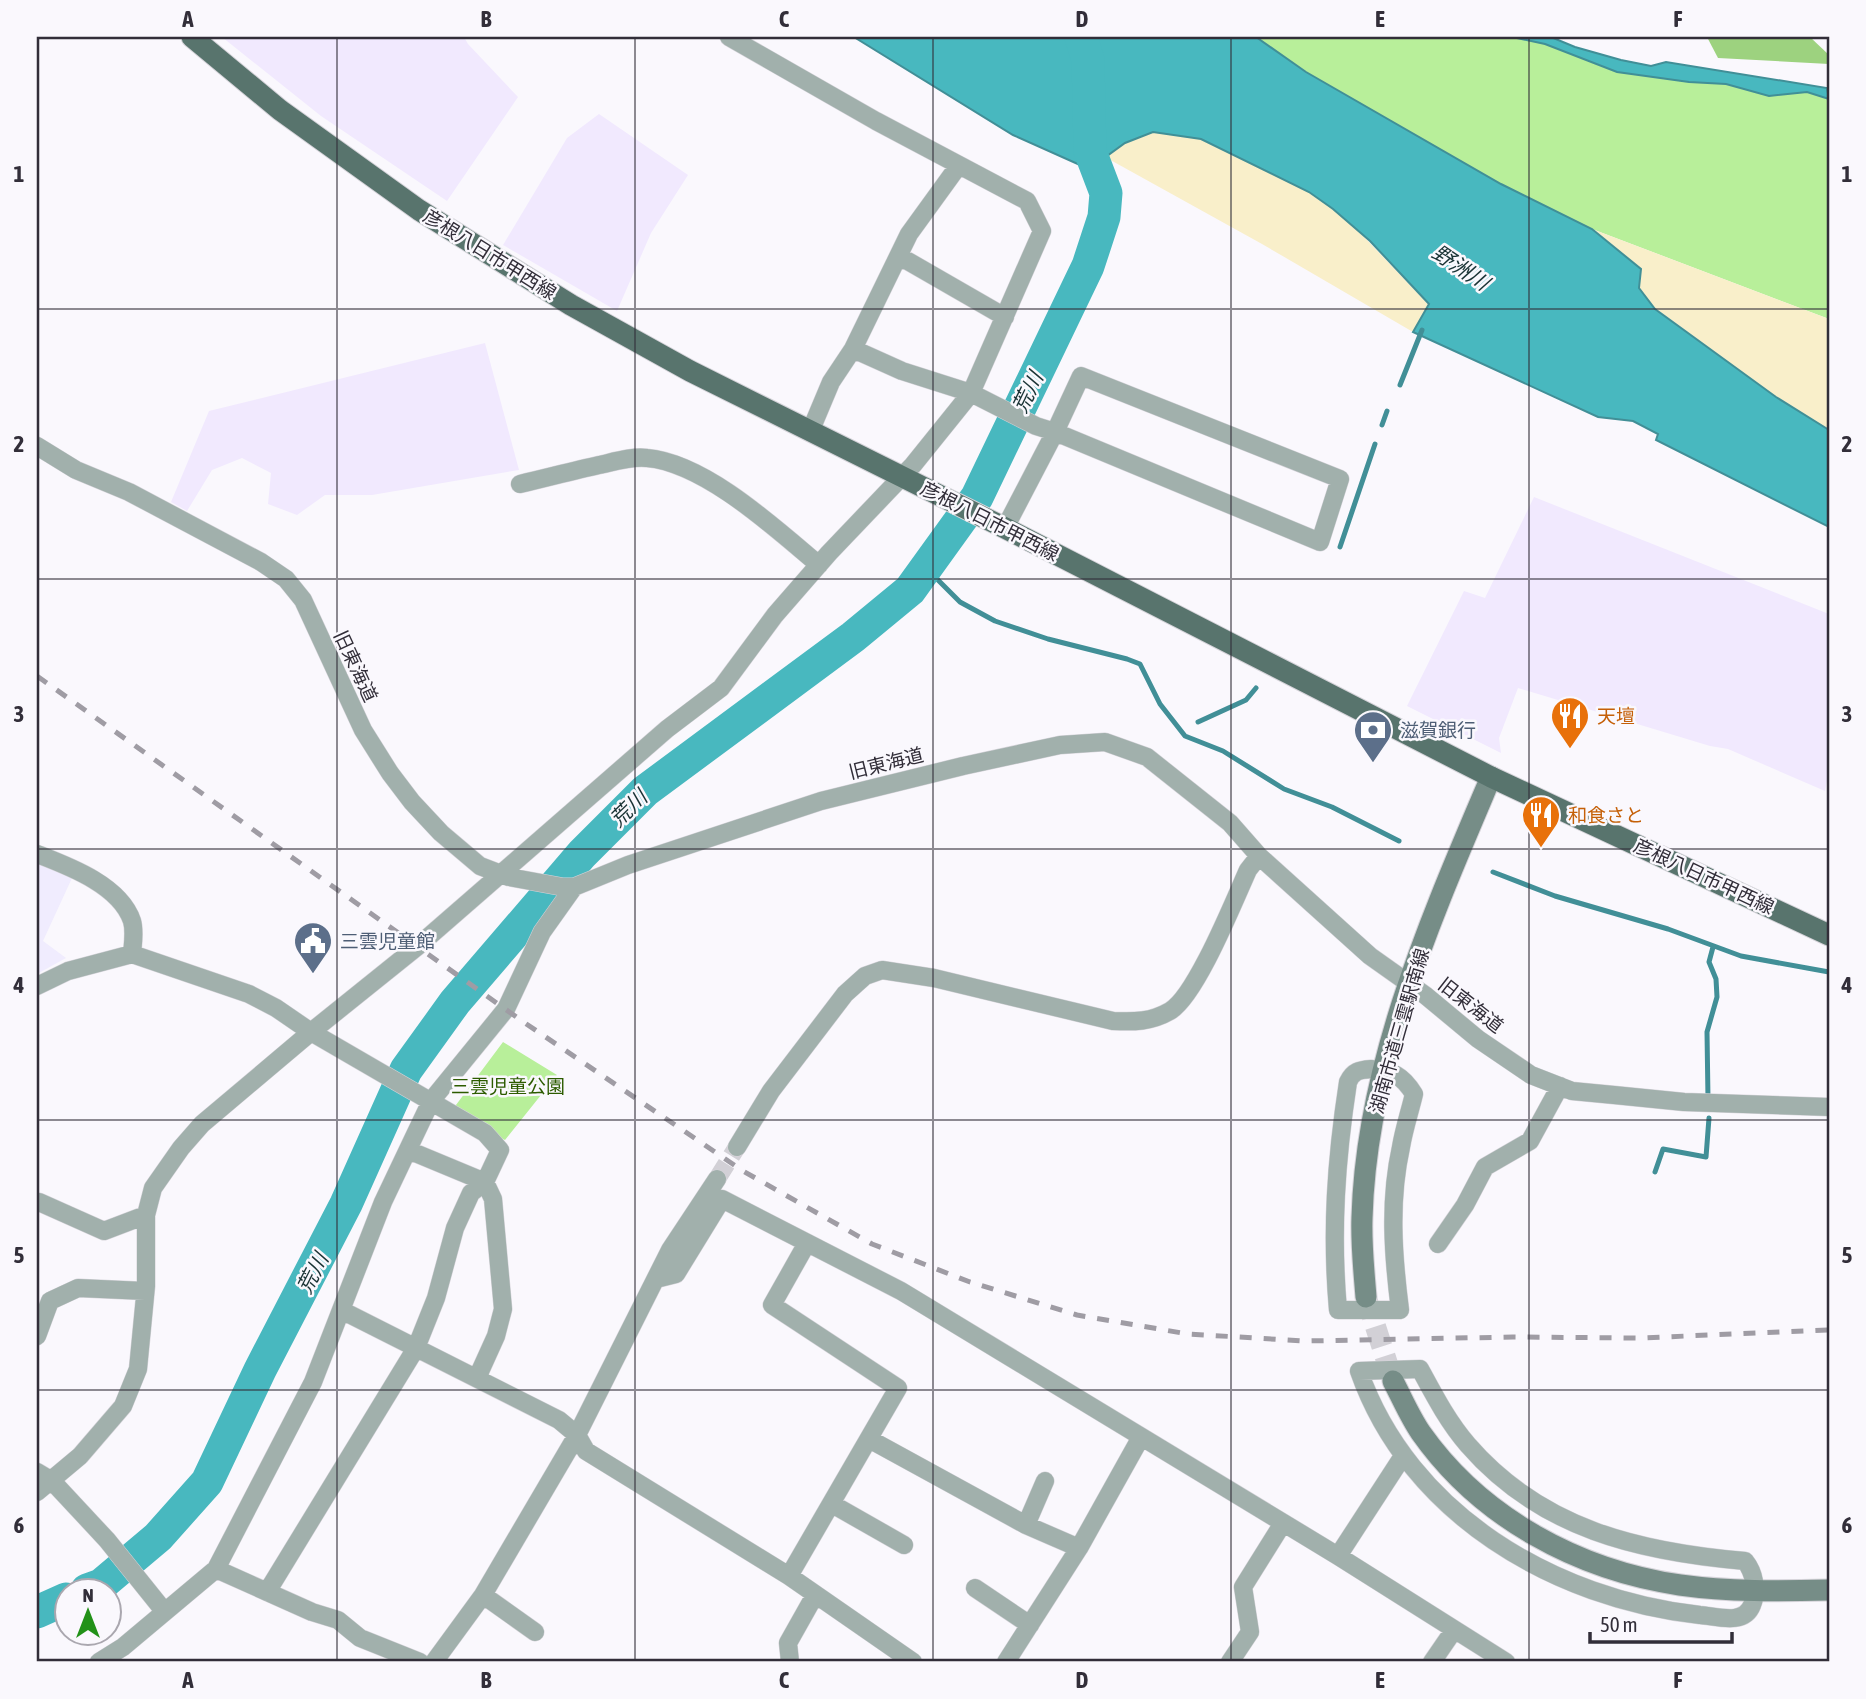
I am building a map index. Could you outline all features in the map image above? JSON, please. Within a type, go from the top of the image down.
[{"type":"main road","name":"彦根八日市甲西線","points":[[192,37],[280,110],[419,210],[571,305],[690,372],[1005,528],[1491,777],[1829,935]]},
{"type":"street","points":[[37,1492],[44,1477],[80,1456],[123,1406],[138,1369],[145,1291],[146,1215],[153,1188],[202,1124],[505,875],[667,729],[721,688],[775,615],[818,565],[902,477],[974,395],[1042,231],[1027,201],[876,121],[729,37]]},
{"type":"street","points":[[810,432],[831,382],[853,349],[909,234],[959,165]]},
{"type":"street","points":[[899,256],[1005,317]]},
{"type":"street","points":[[853,349],[902,370],[974,395],[1036,426],[1055,432],[1320,542],[1340,479],[1082,376],[1055,432],[1005,528]]},
{"type":"street","name":"旧東海道","points":[[37,446],[76,470],[129,492],[261,562],[286,579],[303,600],[363,730],[390,773],[441,833],[480,866],[505,875],[573,887],[628,864],[821,801],[1048,748],[1105,742],[1147,757],[1230,823],[1259,856],[1370,956],[1478,1039],[1531,1075],[1572,1091],[1684,1102],[1829,1107]]},
{"type":"street","points":[[520,484],[645,457],[670,463],[702,478],[753,510],[818,565]]},
{"type":"street","name":"湖南市道三雲駅南線","points":[[1366,1297],[1362,1218],[1371,1137],[1385,1070],[1408,984],[1435,909],[1491,777]]},
{"type":"street","points":[[37,854],[96,879],[124,907],[132,921],[132,954]]},
{"type":"street","points":[[737,1147],[797,1054],[845,994],[865,976],[882,970],[934,978],[1113,1021],[1138,1023],[1172,1010],[1185,999],[1197,978],[1248,870],[1259,856]]},
{"type":"street","points":[[99,1662],[123,1647],[216,1569],[313,1382],[383,1202],[408,1150],[425,1099],[506,1009],[542,932],[573,887]]},
{"type":"street","points":[[37,985],[68,971],[132,954],[249,994],[276,1008],[370,1068],[485,1133],[500,1150],[485,1182],[471,1192],[455,1228],[436,1298],[416,1348],[267,1592]]},
{"type":"street","points":[[1385,1070],[1405,1079],[1414,1094],[1400,1148],[1394,1194],[1393,1234],[1400,1310],[1338,1310],[1334,1262],[1335,1194],[1348,1082],[1357,1071],[1385,1070]]},
{"type":"street","points":[[1438,1244],[1465,1205],[1485,1167],[1530,1141],[1560,1086]]},
{"type":"street","points":[[408,1150],[485,1182],[493,1199],[503,1309],[496,1336],[477,1378]]},
{"type":"street","points":[[434,1662],[482,1595],[577,1435],[670,1250],[717,1179]]},
{"type":"street","points":[[656,1279],[676,1275],[722,1199],[901,1291],[1338,1556],[1506,1662]]},
{"type":"street","points":[[38,1202],[104,1231],[146,1215]]},
{"type":"street","points":[[789,1576],[898,1388],[772,1305],[807,1243]]},
{"type":"street","points":[[37,1336],[40,1316],[50,1301],[78,1288],[145,1291]]},
{"type":"street","points":[[341,1310],[559,1420],[577,1435],[586,1451],[789,1576],[908,1661]]},
{"type":"street","points":[[1420,1369],[1441,1408],[1468,1445],[1501,1478],[1539,1504],[1571,1522],[1647,1549],[1698,1557],[1745,1560],[1752,1569],[1755,1591],[1752,1607],[1747,1614],[1737,1619],[1680,1612],[1572,1584],[1520,1559],[1486,1537],[1439,1495],[1403,1456],[1369,1399],[1359,1371],[1420,1369]]},
{"type":"street","points":[[1393,1381],[1420,1431],[1451,1470],[1516,1526],[1560,1549],[1607,1568],[1680,1585],[1755,1591],[1829,1590]]},
{"type":"street","points":[[1006,1662],[1079,1548],[1141,1437]]},
{"type":"street","points":[[869,1439],[1026,1525],[1079,1548]]},
{"type":"street","points":[[1338,1556],[1403,1456]]},
{"type":"street","points":[[44,1477],[107,1540],[164,1611]]},
{"type":"street","points":[[1026,1525],[1045,1481]]},
{"type":"street","points":[[832,1504],[904,1545]]},
{"type":"street","points":[[1230,1662],[1250,1632],[1243,1587],[1283,1523]]},
{"type":"street","points":[[216,1569],[338,1620],[360,1638],[420,1662]]},
{"type":"street","points":[[975,1588],[1030,1625]]},
{"type":"street","points":[[482,1595],[535,1632]]},
{"type":"street","points":[[790,1662],[788,1643],[815,1595]]},
{"type":"street","points":[[1432,1662],[1454,1630]]},
{"type":"shaded area","points":[[222,37],[464,37],[518,97],[447,201],[321,116]]},
{"type":"shaded area","points":[[599,114],[688,175],[651,233],[617,311],[503,245],[567,138]]},
{"type":"shaded area","points":[[485,343],[519,470],[372,495],[325,495],[297,515],[268,504],[271,473],[242,458],[212,470],[187,511],[171,502],[209,411]]},
{"type":"shaded area","points":[[1534,497],[1829,614],[1829,771],[1825,791],[1728,749],[1710,746],[1518,688],[1499,738],[1501,753],[1407,706],[1464,591],[1485,598]]},
{"type":"shaded area","points":[[37,858],[72,878],[43,941],[66,958],[37,974]]},
{"type":"green space","points":[[1256,37],[1512,37],[1545,44],[1617,72],[1726,84],[1769,96],[1807,92],[1829,99],[1829,319],[1592,229],[1501,184],[1306,72]]},
{"type":"green space","points":[[1707,37],[1810,37],[1829,55],[1829,64],[1718,58]]},
{"type":"green space","name":"三雲児童公園","points":[[503,1042],[557,1075],[505,1140],[450,1113]]},
{"type":"sand","points":[[1153,132],[1200,139],[1309,192],[1347,219],[1429,305],[1413,332],[1105,157],[1125,143]]},
{"type":"sand","points":[[1592,229],[1829,319],[1829,430],[1776,397],[1655,308],[1639,288],[1641,269]]},
{"type":"water","name":"野洲川","points":[[854,37],[1256,37],[1306,72],[1501,184],[1592,229],[1641,269],[1639,288],[1655,309],[1776,397],[1829,430],[1829,527],[1656,440],[1658,434],[1633,421],[1598,417],[1413,332],[1429,304],[1370,241],[1309,192],[1201,139],[1153,132],[1125,143],[1089,169],[1013,135]]},
{"type":"water","points":[[1512,37],[1551,37],[1575,47],[1651,66],[1666,62],[1827,88],[1829,99],[1807,92],[1769,96],[1726,84],[1617,72],[1545,44]]},
{"type":"waterway","name":"荒川","points":[[112,1576],[158,1537],[207,1482],[260,1370],[346,1204],[406,1070],[455,1002],[582,854],[645,791],[853,637],[910,590],[977,497],[1088,266],[1104,217],[1106,193],[1090,151],[1088,60],[1081,37]]},
{"type":"waterway","points":[[1400,385],[1422,330]]},
{"type":"waterway","points":[[1382,425],[1387,411]]},
{"type":"waterway","points":[[1340,547],[1375,444]]},
{"type":"waterway","points":[[926,568],[960,602],[995,621],[1048,639],[1140,664],[1160,704],[1185,736],[1223,751],[1284,789],[1332,807],[1399,841]]},
{"type":"waterway","points":[[1198,722],[1246,700],[1256,688]]},
{"type":"waterway","points":[[1493,872],[1555,896],[1668,929],[1741,956],[1829,972]]},
{"type":"waterway","points":[[1708,1099],[1707,1032],[1717,997],[1716,979],[1709,962],[1713,947]]},
{"type":"waterway","points":[[1655,1172],[1663,1149],[1706,1157],[1709,1118]]},
{"type":"waterway","name":"荒川","points":[[37,1612],[52,1605]]},
{"type":"tunnel","points":[[717,1179],[737,1147]]},
{"type":"tunnel","points":[[1366,1297],[1393,1381]]},
{"type":"railway","points":[[37,676],[522,1021],[743,1171],[872,1244],[970,1282],[1077,1315],[1188,1334],[1305,1341],[1513,1337],[1639,1338],[1829,1330]]},
{"type":"place","name":"天壇","points":[[1570,750]]},
{"type":"place","name":"滋賀銀行","points":[[1373,764]]},
{"type":"place","name":"和食さと","points":[[1541,849]]},
{"type":"place","name":"三雲児童館","points":[[313,975]]}]
